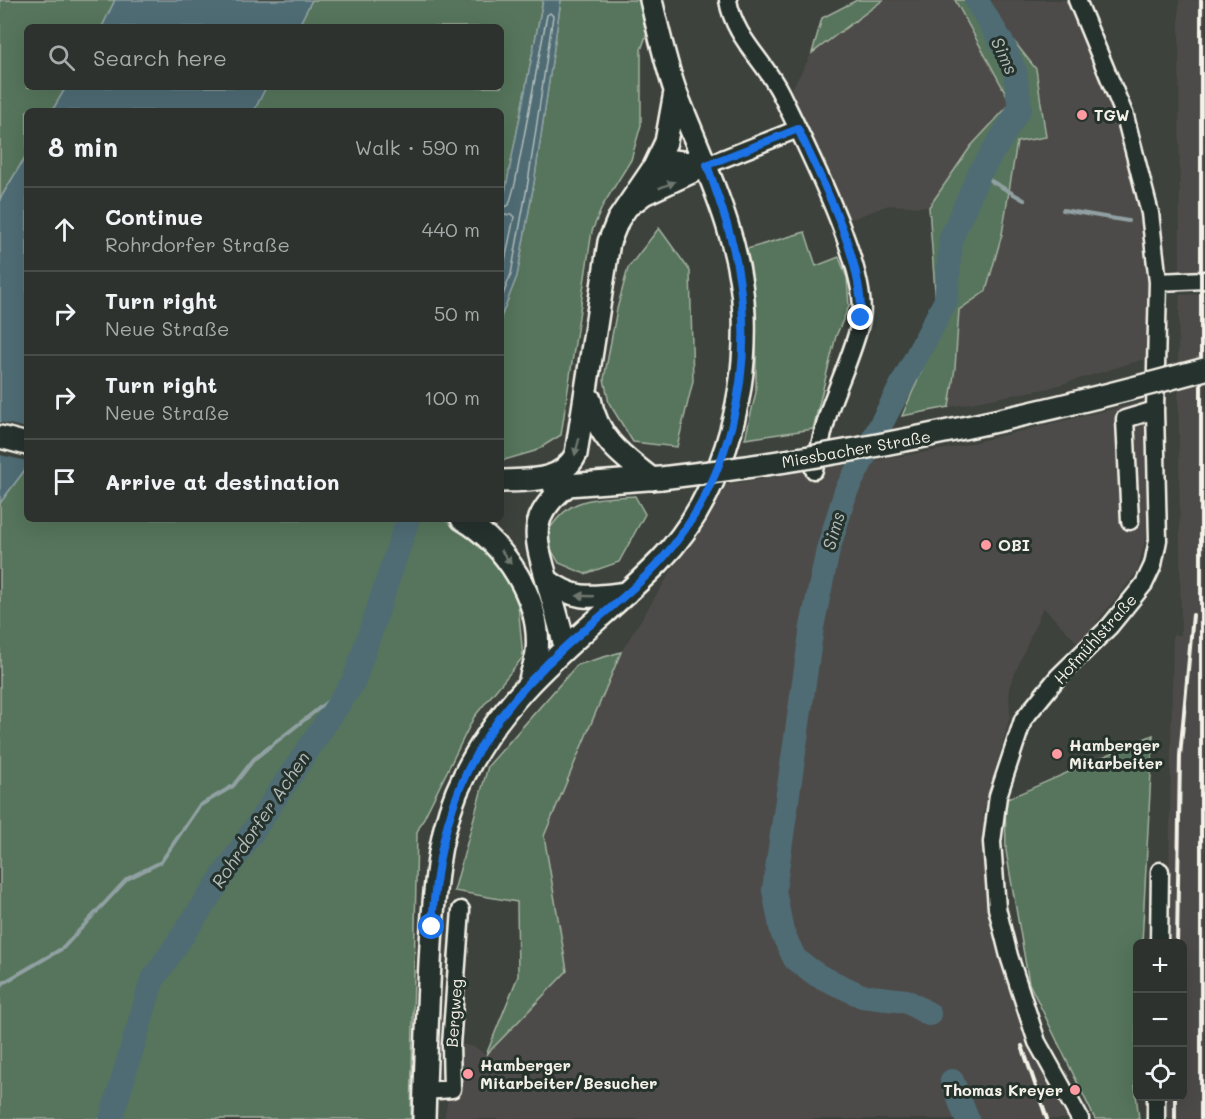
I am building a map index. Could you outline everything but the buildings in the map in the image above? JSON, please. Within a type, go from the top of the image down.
[{"type":"main road","points":[[424,1119],[427,991],[434,885],[440,846],[462,779],[477,750],[530,680],[627,593],[679,538],[710,485],[733,424],[743,357],[744,314],[739,276],[730,234],[707,165],[676,90],[651,0]]},
{"type":"main road","points":[[504,481],[530,480],[564,471],[576,454],[588,389],[603,268],[609,242],[634,192],[654,167],[671,123],[676,90]]},
{"type":"main road","points":[[654,167],[673,161],[707,165]]},
{"type":"main road","points":[[627,207],[644,194],[707,165]]},
{"type":"main road","name":"Miesbacher Straße","points":[[504,488],[567,486],[657,478],[831,454],[953,432],[1093,399],[1205,369]]},
{"type":"main road","points":[[588,389],[594,417],[613,448],[657,478]]},
{"type":"main road","points":[[0,437],[24,443]]},
{"type":"main road","points":[[562,650],[547,580],[541,567],[536,530],[546,504],[567,486]]},
{"type":"main road","points":[[466,522],[493,541],[517,574],[536,625],[537,652],[530,680]]},
{"type":"main road","points":[[547,580],[570,595],[583,598],[627,593]]},
{"type":"main road","points":[[536,625],[562,650]]},
{"type":"street","name":"Hofmühlstraße","points":[[1077,0],[1125,116],[1147,194],[1158,282],[1155,410],[1158,540],[1153,565],[1144,584],[1110,626],[1059,677],[1023,720],[1001,782],[993,827],[997,908],[1009,956],[1037,1042],[1080,1119]]},
{"type":"street","points":[[729,1],[736,29],[776,83],[798,129],[854,261],[862,295],[861,318],[830,408],[814,471]]},
{"type":"street","points":[[707,165],[798,129]]},
{"type":"street","points":[[1158,282],[1205,280]]},
{"type":"street","points":[[1130,521],[1125,420],[1155,410]]},
{"type":"street","points":[[1159,939],[1160,871]]},
{"type":"street","name":"Bergweg","points":[[425,1091],[452,1089],[451,1045],[461,910]]},
{"type":"street","points":[[1156,1101],[1156,1119]]},
{"type":"shaded area","points":[[883,0],[955,0],[1011,103],[971,146],[929,207],[889,205],[843,222],[789,94],[812,53]]},
{"type":"shaded area","points":[[986,0],[1080,0],[1144,197],[1151,357],[1049,388],[949,407],[955,368],[959,310],[987,291],[1002,234],[1017,142],[1046,136],[1009,35]]},
{"type":"shaded area","points":[[1179,0],[1205,0],[1205,271],[1180,271]]},
{"type":"shaded area","points":[[1205,294],[1205,1119],[1163,1119],[1164,1101],[1187,1101],[1187,939],[1168,939],[1173,635],[1181,635],[1178,351],[1180,295]]},
{"type":"shaded area","points":[[1146,401],[1146,537],[1137,572],[1079,644],[1043,607],[1009,687],[1010,716],[983,814],[987,887],[992,917],[1073,1119],[444,1119],[454,1043],[475,1047],[486,1055],[567,971],[544,836],[621,652],[725,485],[951,448]]},
{"type":"green space","points":[[0,0],[115,0],[103,24],[24,24],[24,90],[64,90],[54,108],[24,108],[24,159],[0,199]]},
{"type":"green space","points":[[312,0],[543,0],[504,198],[504,108],[256,108],[264,90],[504,90],[504,24],[300,24]]},
{"type":"green space","points":[[561,0],[642,0],[647,33],[641,50],[641,125],[631,160],[603,205],[592,231],[561,435],[535,451],[504,460],[504,309],[517,276],[534,183]]},
{"type":"green space","points":[[857,0],[883,0],[812,53],[822,18]]},
{"type":"green space","points":[[955,0],[986,0],[1009,35],[1036,69],[1046,137],[1017,142],[1002,234],[986,291],[959,310],[955,368],[949,407],[902,416],[938,333],[929,207],[971,146],[1011,103]]},
{"type":"green space","points":[[659,228],[690,271],[693,381],[677,447],[633,442],[609,403],[604,379],[617,309],[628,268]]},
{"type":"green space","points":[[805,232],[816,266],[839,257],[847,278],[849,306],[836,336],[813,429],[745,439],[756,392],[756,309],[747,249]]},
{"type":"green space","points":[[24,471],[24,522],[449,522],[497,554],[518,604],[523,657],[474,717],[417,832],[411,1119],[0,1119],[0,503]]},
{"type":"green space","points":[[635,496],[645,514],[619,562],[585,574],[559,563],[544,538],[562,514],[582,502],[593,499]]},
{"type":"green space","points":[[621,652],[544,836],[567,971],[486,1055],[518,976],[517,902],[454,891],[488,766],[577,665]]},
{"type":"green space","points":[[1153,735],[1142,939],[1133,939],[1133,1101],[1137,1101],[1139,1119],[1095,1119],[1029,983],[1006,851],[1005,800]]},
{"type":"water","points":[[115,0],[312,0],[300,24],[103,24]]},
{"type":"water","points":[[543,0],[561,0],[534,183],[517,276],[504,309],[504,198]]},
{"type":"water","points":[[64,90],[264,90],[256,108],[54,108]]},
{"type":"water","points":[[24,159],[24,471],[0,503],[0,199]]},
{"type":"pier","points":[[0,422],[24,427],[24,460],[0,455]]},
{"type":"waterway","name":"Sims","points":[[929,1014],[906,1001],[862,996],[817,975],[795,959],[782,932],[774,890],[812,627],[828,550],[846,491],[946,300],[951,238],[979,174],[1020,108],[1015,72],[1004,46],[976,0]]},
{"type":"waterway","points":[[979,174],[1024,200]]},
{"type":"waterway","points":[[1063,210],[1128,221]]},
{"type":"waterway","name":"Rohrdorfer Achen","points":[[111,1119],[152,981],[354,681],[407,522]]},
{"type":"waterway","points":[[0,988],[3,983],[63,948],[127,879],[161,862],[199,806],[233,786],[254,759],[354,681]]},
{"type":"waterway","name":"Sims","points":[[952,1081],[967,1119]]},
{"type":"railway","points":[[1201,0],[1201,1119]]},
{"type":"railway","points":[[1177,939],[1180,756],[1193,615]]},
{"type":"railway","points":[[1022,1046],[1047,1119]]},
{"type":"railway","points":[[1175,1101],[1175,1119]]},
{"type":"place","name":"TGW","points":[[1082,115]]},
{"type":"place","name":"OBI","points":[[986,545]]},
{"type":"place","name":"Hamberger Mitarbeiter","points":[[1057,754]]},
{"type":"place","name":"Hamberger Mitarbeiter/Besucher","points":[[468,1074]]},
{"type":"place","name":"Thomas Kreyer","points":[[1075,1090]]},
{"type":"route","points":[[432,927],[434,885],[440,846],[462,779],[477,750],[530,680],[662,560],[695,512],[723,454],[733,424],[739,390],[743,357],[744,314],[730,234],[707,165],[798,129],[854,261],[862,295],[861,318]]}]
